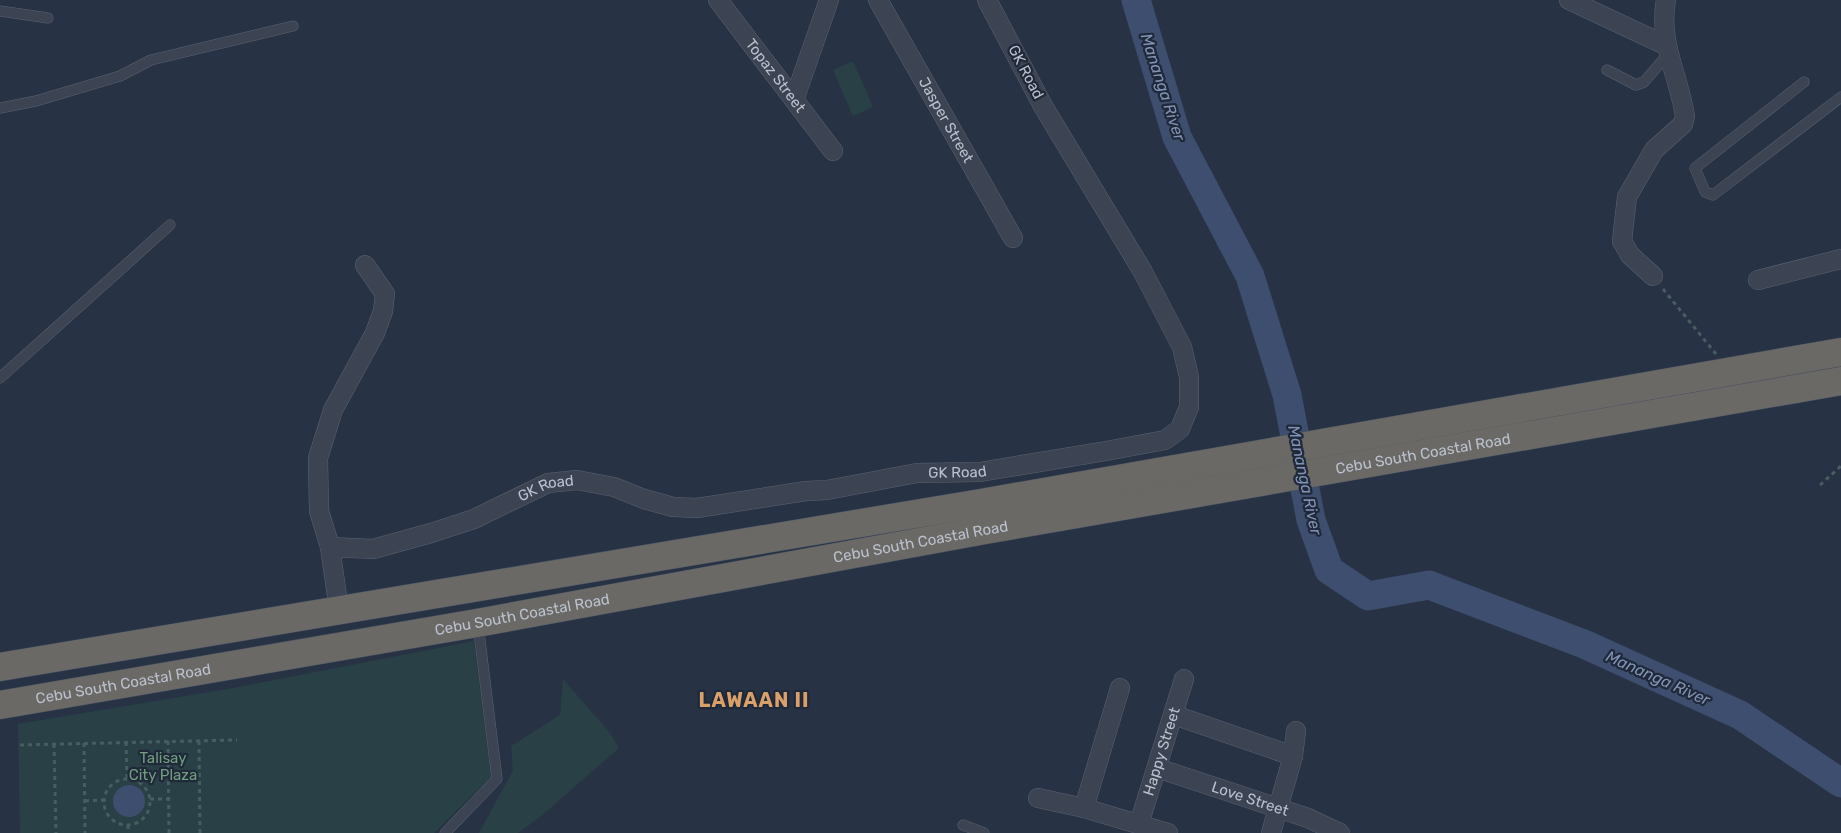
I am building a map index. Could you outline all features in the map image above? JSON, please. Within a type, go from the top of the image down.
[{"type":"highway","name":"Cebu South Coastal Road","points":[[0,667],[980,502],[1724,362],[1841,352]]},
{"type":"highway","name":"Cebu South Coastal Road","points":[[0,705],[478,623],[985,530],[1841,381]]},
{"type":"street","points":[[794,100],[829,0]]},
{"type":"street","name":"Jasper Street","points":[[878,0],[1013,238]]},
{"type":"street","name":"GK Road","points":[[330,547],[373,549],[430,533],[474,519],[548,483],[577,480],[614,487],[644,499],[673,507],[697,508],[806,491],[827,490],[917,473],[980,472],[1165,440],[1180,429],[1189,407],[1188,377],[1182,347],[1143,272],[1043,106],[987,0]]},
{"type":"street","points":[[1569,0],[1667,49]]},
{"type":"street","points":[[1653,276],[1630,255],[1622,241],[1627,197],[1654,150],[1683,124],[1685,116],[1667,49],[1664,10],[1666,0]]},
{"type":"street","name":"Topaz Street","points":[[723,3],[832,150]]},
{"type":"street","points":[[1758,280],[1841,259]]},
{"type":"street","points":[[339,610],[330,547],[319,510],[318,458],[333,410],[375,333],[385,303],[386,294],[365,265]]},
{"type":"street","name":"Happy Street","points":[[1139,824],[1184,679]]},
{"type":"street","points":[[1084,808],[1120,688]]},
{"type":"street","points":[[1174,715],[1293,756]]},
{"type":"street","points":[[1271,833],[1293,756],[1296,731]]},
{"type":"street","name":"Love Street","points":[[1157,768],[1308,818],[1340,833]]},
{"type":"street","points":[[1038,798],[1084,808],[1168,833]]},
{"type":"lane","points":[[0,11],[48,18]]},
{"type":"lane","points":[[0,108],[36,100],[120,76],[150,60],[293,26]]},
{"type":"lane","points":[[1607,70],[1636,85],[1644,82],[1667,49]]},
{"type":"lane","points":[[1804,82],[1695,168],[1705,192],[1713,195],[1841,97]]},
{"type":"lane","points":[[0,378],[170,225]]},
{"type":"lane","points":[[445,833],[498,779],[478,623]]},
{"type":"lane","points":[[963,825],[984,833]]},
{"type":"path","points":[[1653,276],[1724,362]]},
{"type":"path","points":[[1820,485],[1841,466]]},
{"type":"path","points":[[20,744],[237,740]]},
{"type":"path","points":[[168,741],[169,833]]},
{"type":"path","points":[[199,741],[200,833]]},
{"type":"path","points":[[126,742],[127,779]]},
{"type":"path","points":[[84,743],[85,833]]},
{"type":"path","points":[[54,744],[56,833]]},
{"type":"path","points":[[127,779],[143,784],[150,799],[145,817],[128,824],[116,822],[111,818],[104,800],[111,785],[127,779]]},
{"type":"path","points":[[150,799],[169,799]]},
{"type":"path","points":[[85,801],[104,800]]},
{"type":"path","points":[[128,824],[128,833]]},
{"type":"green space","points":[[853,61],[873,107],[853,116],[833,70]]},
{"type":"green space","name":"Talisay City Plaza","points":[[474,641],[491,777],[434,833],[20,833],[18,724],[228,689]]},
{"type":"green space","points":[[563,679],[610,733],[619,748],[540,817],[518,833],[479,833],[513,770],[511,746],[560,715]]},
{"type":"water","points":[[129,785],[135,786],[140,790],[144,795],[144,807],[140,812],[135,816],[129,817],[123,816],[118,812],[114,807],[113,801],[114,795],[118,790],[123,786]]},
{"type":"waterway","name":"Mananga River","points":[[1136,0],[1177,137],[1250,276],[1287,395],[1311,520],[1329,570],[1368,596],[1429,585],[1584,644],[1740,715],[1841,783]]},
{"type":"district","name":"LAWAAN II","points":[[754,700]]}]
